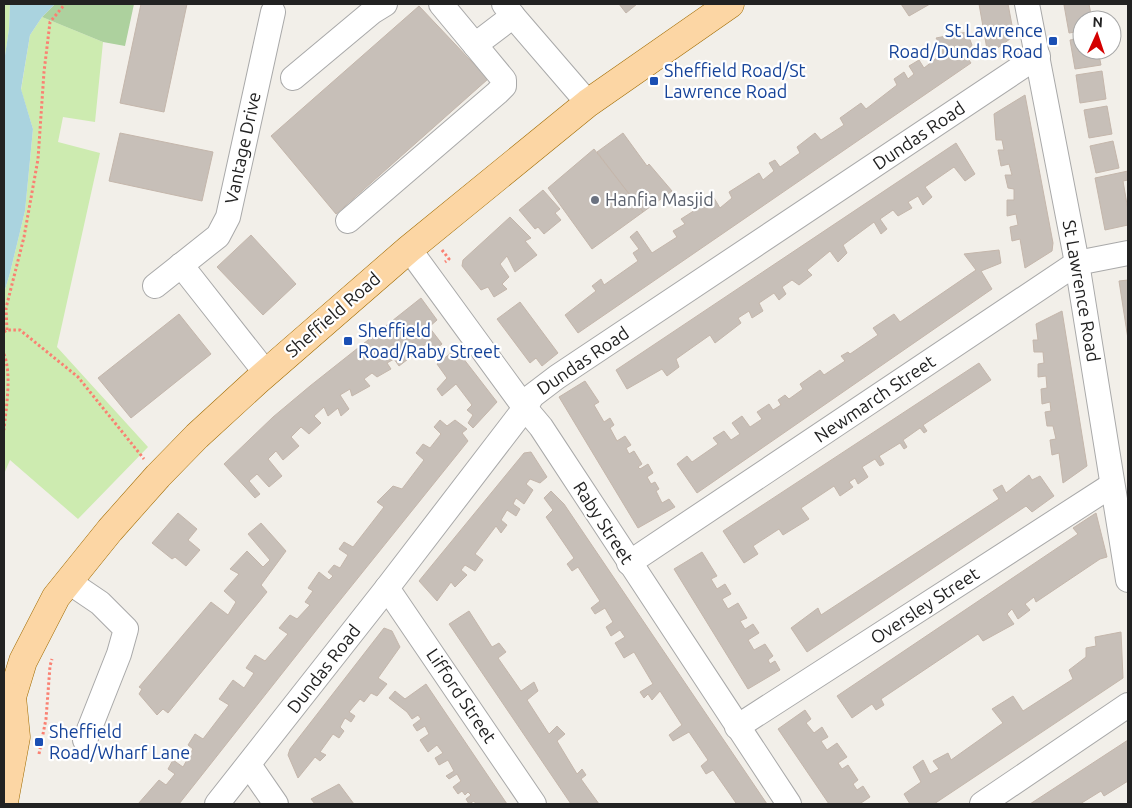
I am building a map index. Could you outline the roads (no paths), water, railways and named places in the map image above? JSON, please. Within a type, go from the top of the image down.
[{"type":"main road","name":"Sheffield Road","points":[[4,802],[16,737],[6,701],[23,661],[56,597],[110,530],[158,476],[197,436],[266,373],[409,249],[588,103],[730,4]]},
{"type":"street","points":[[293,78],[372,12],[385,4]]},
{"type":"street","points":[[348,221],[504,86],[504,80],[441,4]]},
{"type":"street","name":"St Lawrence Road","points":[[1027,4],[1077,263],[1128,580]]},
{"type":"street","points":[[475,44],[509,10],[588,103]]},
{"type":"street","name":"Vantage Drive","points":[[155,286],[218,236],[228,217],[273,12]]},
{"type":"street","name":"Dundas Road","points":[[217,804],[387,588],[525,408],[532,396],[557,377],[1038,56]]},
{"type":"street","name":"Raby Street","points":[[409,249],[525,408],[541,427],[789,804]]},
{"type":"street","name":"Newmarch Street","points":[[629,563],[1077,263],[1128,254]]},
{"type":"street","points":[[181,265],[266,373]]},
{"type":"street","name":"Oversley Street","points":[[737,727],[1112,484]]},
{"type":"street","points":[[69,582],[100,603],[126,630],[119,654],[85,740]]},
{"type":"street","name":"Lifford Street","points":[[387,588],[534,804]]},
{"type":"street","points":[[982,804],[1128,705]]},
{"type":"street","points":[[249,765],[276,804]]},
{"type":"water","points":[[10,4],[55,4],[42,17],[30,35],[21,89],[33,129],[25,211],[4,293],[4,62],[9,29]]},
{"type":"place","name":"St Lawrence Road/Dundas Road","points":[[1053,41]]},
{"type":"place","name":"Sheffield Road/St Lawrence Road","points":[[654,81]]},
{"type":"place","name":"Hanfia Masjid","points":[[595,200]]},
{"type":"place","name":"Sheffield Road/Raby Street","points":[[348,341]]},
{"type":"place","name":"Sheffield Road/Wharf Lane","points":[[39,742]]}]
